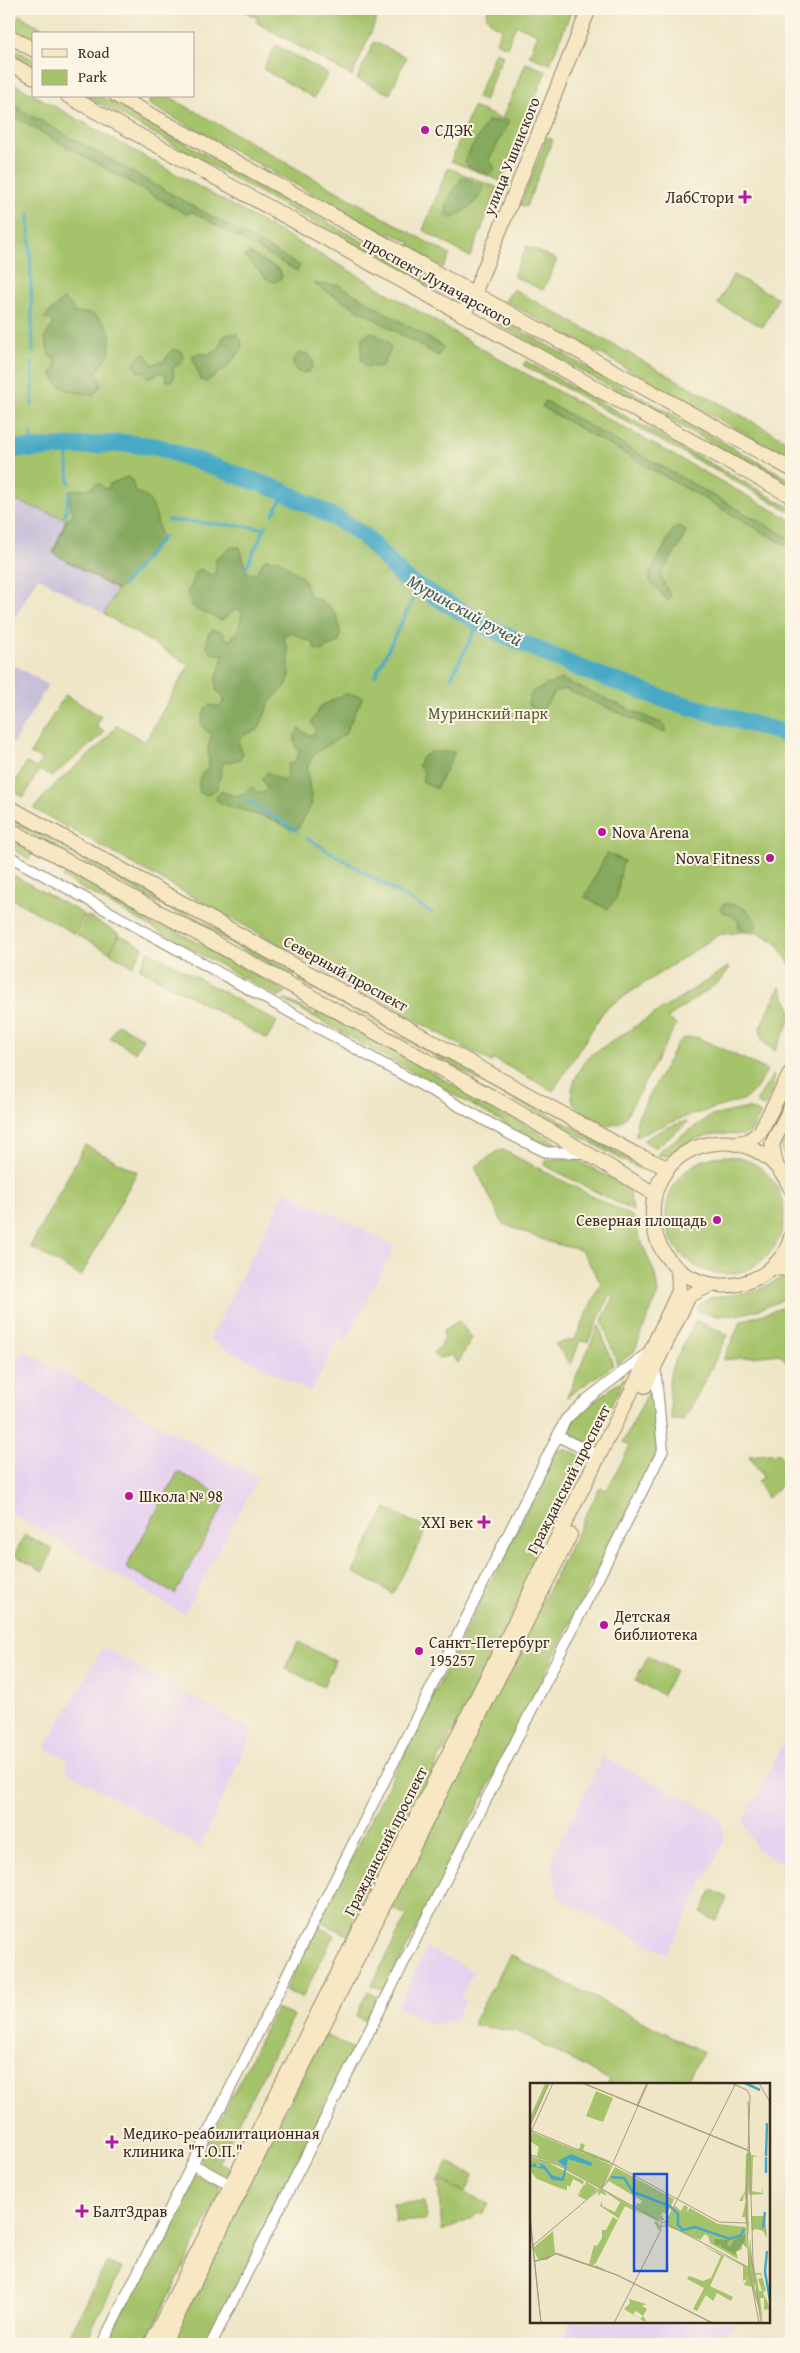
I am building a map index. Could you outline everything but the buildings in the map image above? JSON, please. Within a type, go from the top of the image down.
[{"type":"main road","name":"улица Ушинского","points":[[463,315],[474,294],[589,9]]},
{"type":"main road","points":[[9,36],[32,49]]},
{"type":"main road","points":[[9,63],[32,76]]},
{"type":"main road","name":"проспект Луначарского","points":[[72,98],[791,496]]},
{"type":"main road","name":"проспект Луначарского","points":[[121,98],[791,470]]},
{"type":"main road","name":"Северный проспект","points":[[9,807],[635,1154],[668,1168]]},
{"type":"main road","points":[[9,829],[503,1104],[654,1194]]},
{"type":"main road","points":[[735,1143],[748,1141],[760,1132],[791,1072]]},
{"type":"main road","points":[[776,1164],[772,1144],[791,1106]]},
{"type":"main road","points":[[791,1189],[786,1177],[776,1164],[750,1147],[735,1143],[717,1142],[698,1147],[682,1156],[668,1168],[654,1194],[652,1215],[655,1235],[664,1254],[678,1269],[693,1279],[710,1285],[722,1286],[745,1283],[772,1268],[788,1246],[791,1237]]},
{"type":"main road","points":[[772,1268],[791,1269]]},
{"type":"main road","name":"Гражданский проспект","points":[[163,2344],[236,2187],[643,1368],[679,1291],[678,1269]]},
{"type":"main road","name":"Гражданский проспект","points":[[151,2344],[236,2187],[689,1296],[710,1285]]},
{"type":"street","points":[[9,856],[536,1148],[546,1152],[583,1153]]},
{"type":"street","name":"Гражданский проспект","points":[[557,1436],[568,1416],[649,1352]]},
{"type":"street","points":[[211,2344],[663,1450],[655,1366]]},
{"type":"street","points":[[102,2344],[557,1436],[599,1456]]},
{"type":"street","points":[[192,2164],[236,2187]]},
{"type":"shaded area","points":[[9,498],[67,519],[53,553],[118,590],[104,614],[38,577],[9,628]]},
{"type":"shaded area","points":[[9,662],[48,685],[9,750]]},
{"type":"shaded area","points":[[286,1190],[395,1246],[346,1341],[339,1338],[311,1392],[209,1340]]},
{"type":"shaded area","name":"Школа № 98","points":[[24,1351],[258,1478],[184,1614],[9,1512],[9,1379]]},
{"type":"shaded area","points":[[103,1647],[253,1731],[200,1847],[67,1771],[68,1760],[45,1748]]},
{"type":"shaded area","points":[[791,1730],[791,1867],[757,1850],[743,1821]]},
{"type":"shaded area","points":[[603,1757],[717,1815],[722,1823],[725,1840],[667,1954],[558,1898],[552,1858]]},
{"type":"shaded area","points":[[427,1948],[474,1971],[460,1998],[465,2001],[455,2020],[430,2024],[397,2007]]},
{"type":"shaded area","points":[[570,2323],[734,2323],[723,2344],[560,2344]]},
{"type":"green space","points":[[239,9],[381,9],[352,76],[256,22],[258,18]]},
{"type":"green space","points":[[488,9],[572,9],[550,64],[529,56],[538,34],[516,25],[507,47],[496,42],[502,28],[493,25],[486,15]]},
{"type":"green space","points":[[19,15],[49,32],[32,32],[32,39],[14,29]]},
{"type":"green space","points":[[374,42],[406,57],[390,94],[357,79]]},
{"type":"green space","points":[[276,45],[328,74],[314,98],[263,69]]},
{"type":"green space","points":[[9,46],[32,59],[32,66],[9,54]]},
{"type":"green space","points":[[495,52],[503,55],[484,101],[477,98]]},
{"type":"green space","points":[[526,63],[546,71],[501,181],[451,161],[473,107],[502,119]]},
{"type":"green space","name":"Муринский парк","points":[[9,81],[32,94],[32,98],[40,98],[359,276],[501,360],[791,520],[791,966],[778,944],[760,933],[741,932],[718,935],[605,1009],[553,1091],[494,1059],[491,1062],[34,809],[53,787],[108,737],[117,725],[145,742],[189,665],[104,614],[117,590],[53,553],[66,519],[9,498]]},
{"type":"green space","points":[[90,98],[104,98],[448,289],[444,295]]},
{"type":"green space","points":[[150,98],[172,98],[450,255],[443,268],[409,247],[411,243],[391,233],[389,236],[149,104]]},
{"type":"green space","points":[[9,103],[300,266],[297,271],[193,212],[186,214],[9,114]]},
{"type":"green space","points":[[505,119],[508,120],[508,124],[489,160],[494,166],[494,171],[490,175],[468,166],[465,161],[467,156],[487,121],[503,121]]},
{"type":"green space","points":[[547,137],[553,140],[526,207],[520,205]]},
{"type":"green space","points":[[448,168],[498,188],[470,257],[423,230]]},
{"type":"green space","points":[[465,178],[484,186],[483,191],[476,201],[463,212],[453,218],[446,216],[447,202],[461,179]]},
{"type":"green space","points":[[527,246],[557,260],[543,290],[513,276]]},
{"type":"green space","points":[[249,253],[280,270],[282,277],[276,282],[268,280],[244,256]]},
{"type":"green space","points":[[733,275],[778,298],[763,327],[718,304]]},
{"type":"green space","points":[[314,284],[339,285],[444,347],[438,356]]},
{"type":"green space","points":[[513,289],[791,443],[791,459],[505,301]]},
{"type":"green space","points":[[63,299],[72,305],[74,313],[92,313],[105,323],[111,335],[109,354],[97,371],[101,386],[93,395],[63,388],[58,384],[52,373],[56,367],[55,360],[49,356],[45,337],[53,324],[52,321],[44,318]]},
{"type":"green space","points":[[498,318],[791,480],[791,487],[495,323]]},
{"type":"green space","points":[[372,332],[389,343],[391,349],[382,367],[365,366],[361,359],[362,337]]},
{"type":"green space","points":[[227,334],[237,334],[241,339],[242,349],[226,368],[206,382],[201,380],[192,356],[208,354],[219,350],[223,337]]},
{"type":"green space","points":[[173,349],[181,351],[183,356],[181,364],[173,367],[174,378],[172,381],[167,381],[163,372],[148,378],[145,371],[137,372],[134,364],[141,354],[146,354],[152,364],[164,361]]},
{"type":"green space","points":[[303,353],[310,356],[313,363],[310,370],[303,373],[296,370],[293,363],[296,356]]},
{"type":"green space","points":[[526,361],[791,508],[791,512],[523,365]]},
{"type":"green space","points":[[545,401],[791,539],[791,548],[542,407]]},
{"type":"green space","points":[[127,477],[132,480],[135,492],[142,494],[151,503],[161,538],[118,590],[53,553],[67,519],[74,514],[70,506],[70,491],[91,488],[96,484],[101,484],[103,488],[107,489],[110,484]]},
{"type":"green space","points":[[680,526],[686,531],[680,545],[661,573],[662,580],[671,597],[668,601],[650,581],[650,573],[674,528]]},
{"type":"green space","points":[[232,547],[240,547],[247,573],[256,574],[265,559],[279,560],[303,578],[310,597],[318,599],[334,612],[340,633],[339,642],[320,651],[315,650],[313,643],[292,633],[283,635],[288,650],[290,676],[286,686],[270,702],[258,730],[243,735],[238,742],[243,753],[240,759],[223,763],[217,789],[206,795],[200,793],[199,782],[203,773],[209,767],[208,747],[212,734],[205,730],[201,724],[205,709],[209,705],[219,707],[223,703],[223,696],[216,690],[216,680],[224,654],[213,654],[207,647],[208,634],[213,630],[222,632],[225,639],[231,640],[240,625],[242,611],[236,609],[220,621],[197,610],[187,593],[193,583],[195,572],[201,569],[211,575],[216,573],[216,558]]},
{"type":"green space","points":[[561,679],[665,725],[666,730],[665,732],[660,731],[565,689],[555,692],[543,709],[538,710],[528,705],[533,691]]},
{"type":"green space","points":[[345,694],[363,696],[345,734],[314,754],[307,768],[312,804],[299,827],[292,830],[272,819],[222,804],[216,800],[217,794],[221,791],[230,795],[237,795],[244,793],[252,787],[258,793],[264,793],[267,788],[262,779],[267,772],[283,781],[287,778],[288,764],[295,762],[299,752],[294,740],[299,729],[309,735],[314,734],[316,729],[311,723],[321,706]]},
{"type":"green space","points":[[65,695],[101,716],[96,727],[104,731],[102,735],[52,777],[39,770],[24,797],[11,790],[26,763],[37,768],[42,760],[30,754]]},
{"type":"green space","points":[[431,752],[455,752],[436,789],[422,781],[424,772],[418,766],[422,757]]},
{"type":"green space","points":[[9,814],[296,973],[294,978],[9,820]]},
{"type":"green space","points":[[9,838],[33,851],[29,859],[9,847]]},
{"type":"green space","points":[[607,853],[624,861],[618,893],[607,909],[585,897]]},
{"type":"green space","points":[[67,870],[286,992],[278,997],[63,878]]},
{"type":"green space","points":[[9,873],[85,915],[75,934],[9,897]]},
{"type":"green space","points":[[724,904],[735,905],[745,909],[755,920],[757,926],[753,931],[739,929],[738,920],[720,910]]},
{"type":"green space","points":[[87,916],[119,934],[109,952],[77,935]]},
{"type":"green space","points":[[120,935],[143,947],[133,966],[110,953]]},
{"type":"green space","points":[[149,951],[277,1022],[267,1039],[139,968]]},
{"type":"green space","points":[[728,967],[730,968],[719,982],[667,1018],[676,1025],[625,1118],[619,1123],[608,1126],[579,1110],[574,1104],[572,1090],[577,1075],[589,1056]]},
{"type":"green space","points":[[301,976],[641,1165],[639,1169],[299,981]]},
{"type":"green space","points":[[780,987],[791,1009],[791,1019],[775,1051],[762,1041],[760,1027]]},
{"type":"green space","points":[[286,999],[315,1015],[319,1010],[556,1142],[556,1146],[538,1142],[284,1000]]},
{"type":"green space","points":[[118,1024],[143,1038],[135,1052],[110,1038]]},
{"type":"green space","points":[[699,1038],[767,1070],[757,1088],[745,1099],[682,1118],[636,1137],[637,1119],[677,1044],[682,1039]]},
{"type":"green space","points":[[773,1075],[774,1087],[764,1108],[757,1103],[757,1100]]},
{"type":"green space","points":[[748,1108],[761,1114],[751,1132],[744,1135],[716,1134],[706,1136],[689,1141],[666,1156],[657,1155],[660,1150],[711,1116]]},
{"type":"green space","points":[[686,1121],[687,1123],[655,1148],[643,1140],[668,1127]]},
{"type":"green space","points":[[784,1133],[791,1137],[791,1166],[785,1158],[781,1147]]},
{"type":"green space","points":[[85,1145],[137,1172],[81,1276],[30,1247]]},
{"type":"green space","points":[[501,1149],[633,1217],[655,1274],[658,1293],[634,1352],[617,1364],[602,1320],[614,1297],[610,1294],[588,1342],[580,1341],[571,1365],[555,1344],[575,1339],[601,1283],[581,1250],[552,1243],[503,1224],[475,1167]]},
{"type":"green space","points":[[725,1156],[747,1161],[767,1173],[779,1193],[784,1215],[779,1237],[767,1257],[747,1269],[725,1274],[703,1269],[683,1257],[671,1237],[666,1215],[671,1193],[683,1173],[703,1161]]},
{"type":"green space","points":[[564,1158],[577,1160],[629,1188],[633,1211],[544,1165],[547,1160]]},
{"type":"green space","points":[[791,1276],[791,1295],[757,1310],[719,1316],[707,1314],[696,1309],[702,1303],[716,1297],[755,1291],[781,1278]]},
{"type":"green space","points":[[791,1305],[791,1367],[780,1354],[723,1360],[741,1321]]},
{"type":"green space","points":[[696,1320],[728,1335],[684,1421],[672,1420],[669,1383],[671,1369]]},
{"type":"green space","points":[[459,1321],[472,1338],[458,1363],[451,1355],[439,1359],[433,1353],[442,1345],[444,1330]]},
{"type":"green space","points":[[599,1325],[613,1365],[567,1397]]},
{"type":"green space","points":[[625,1378],[592,1443],[576,1440],[571,1432],[574,1417]]},
{"type":"green space","points":[[648,1393],[654,1394],[657,1447],[654,1457],[385,1991],[372,1985],[407,1915],[389,1907],[600,1487],[607,1490],[630,1446],[623,1442]]},
{"type":"green space","points":[[564,1449],[583,1457],[581,1466],[576,1464],[532,1550],[542,1555],[350,1936],[320,1921],[556,1452]]},
{"type":"green space","points":[[778,1453],[791,1470],[791,1479],[784,1482],[767,1498],[757,1481],[763,1477],[749,1456]]},
{"type":"green space","points":[[178,1472],[227,1499],[175,1594],[126,1567]]},
{"type":"green space","points":[[386,1508],[427,1529],[393,1593],[353,1572]]},
{"type":"green space","points":[[25,1535],[53,1549],[43,1571],[14,1555]]},
{"type":"green space","points":[[298,1642],[335,1661],[323,1687],[285,1668]]},
{"type":"green space","points":[[648,1656],[675,1670],[663,1695],[635,1681]]},
{"type":"green space","points":[[712,1890],[727,1898],[716,1921],[701,1913]]},
{"type":"green space","points":[[317,1926],[334,1935],[302,1998],[285,1990]]},
{"type":"green space","points":[[510,1955],[703,2052],[686,2083],[607,2083],[609,2080],[519,2032],[474,2025],[474,2021]]},
{"type":"green space","points":[[368,1991],[381,1998],[369,2022],[356,2016]]},
{"type":"green space","points":[[276,2008],[293,2016],[218,2163],[232,2170],[224,2176],[202,2164],[201,2158]]},
{"type":"green space","points":[[324,2034],[355,2050],[207,2344],[168,2344]]},
{"type":"green space","points":[[448,2162],[473,2175],[466,2192],[440,2179]]},
{"type":"green space","points":[[198,2175],[219,2186],[220,2193],[145,2344],[106,2344],[190,2179]]},
{"type":"green space","points":[[438,2180],[488,2204],[482,2214],[477,2213],[475,2216],[442,2231]]},
{"type":"green space","points":[[424,2202],[426,2220],[395,2222],[393,2204]]},
{"type":"green space","points":[[107,2262],[122,2269],[84,2344],[65,2344]]},
{"type":"waterway","points":[[29,214],[33,352]]},
{"type":"waterway","points":[[32,405],[33,362]]},
{"type":"waterway","points":[[31,432],[31,449]]},
{"type":"waterway","name":"Муринский ручей","points":[[9,448],[31,449],[125,443],[158,447],[285,492],[339,520],[364,536],[404,578],[489,628],[579,668],[670,701],[791,735]]},
{"type":"waterway","points":[[67,447],[69,483]]},
{"type":"waterway","points":[[273,515],[285,492]]},
{"type":"waterway","points":[[65,515],[69,493]]},
{"type":"waterway","points":[[168,520],[265,528],[267,525]]},
{"type":"waterway","points":[[246,568],[265,528]]},
{"type":"waterway","points":[[122,587],[164,536]]},
{"type":"waterway","points":[[375,676],[419,587]]},
{"type":"waterway","points":[[451,678],[479,622]]},
{"type":"waterway","points":[[244,799],[297,831]]},
{"type":"waterway","points":[[307,838],[432,913]]},
{"type":"place","name":"СДЭК","points":[[425,130]]},
{"type":"place","name":"ЛабСтори","points":[[745,197]]},
{"type":"place","name":"Nova Arena","points":[[602,832]]},
{"type":"place","name":"Nova Fitness","points":[[770,858]]},
{"type":"place","name":"Северная площадь","points":[[717,1220]]},
{"type":"place","name":"Школа № 98","points":[[129,1496]]},
{"type":"place","name":"XXI век","points":[[484,1522]]},
{"type":"place","name":"Детская библиотека","points":[[604,1625]]},
{"type":"place","name":"Санкт-Петербург 195257","points":[[419,1651]]},
{"type":"place","name":"Медико-реабилитационная клиника \"Т.О.П.\"","points":[[112,2142]]},
{"type":"place","name":"БалтЗдрав","points":[[82,2211]]}]
